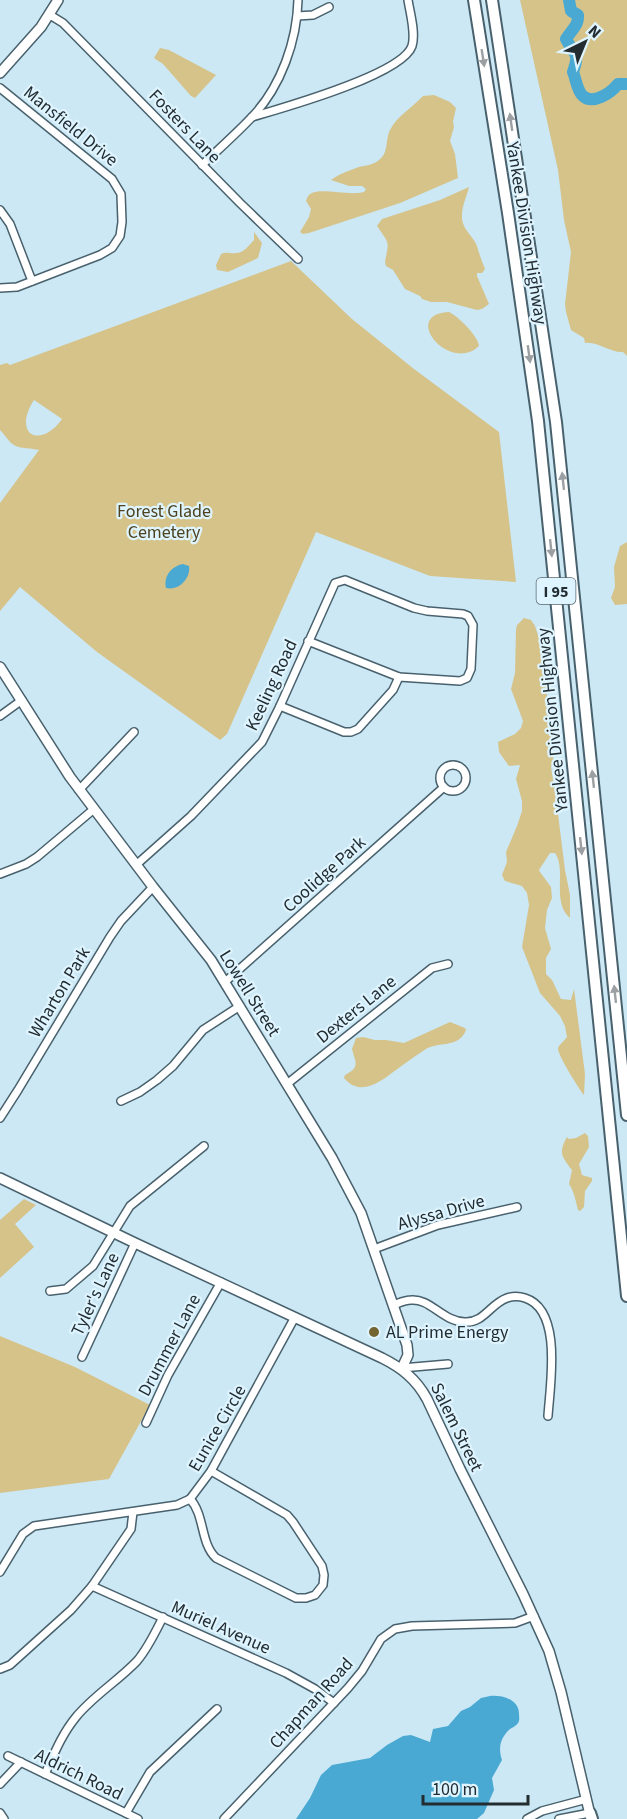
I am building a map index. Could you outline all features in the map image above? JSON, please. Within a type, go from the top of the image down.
[{"type":"highway","name":"Yankee Division Highway","points":[[474,0],[538,421],[627,1296]]},
{"type":"highway","name":"Yankee Division Highway","points":[[492,0],[542,320],[557,433],[627,1115]]},
{"type":"main road","points":[[0,73],[36,34],[58,0]]},
{"type":"main road","name":"Lowell Street","points":[[0,667],[79,790],[207,954],[349,1188],[374,1249],[408,1350],[402,1368]]},
{"type":"main road","name":"Salem Street","points":[[0,1178],[372,1353],[402,1368],[417,1382],[534,1616],[553,1663],[591,1817]]},
{"type":"street","points":[[202,165],[252,117],[269,95],[280,74],[290,46],[298,0]]},
{"type":"street","points":[[252,117],[311,100],[353,84],[405,55],[413,39],[408,0]]},
{"type":"street","points":[[297,16],[313,15],[329,7]]},
{"type":"street","name":"Fosters Lane","points":[[50,15],[63,22],[202,165],[298,259]]},
{"type":"street","name":"Mansfield Drive","points":[[0,88],[109,176],[117,186],[121,198],[122,229],[112,248],[103,254],[17,287],[0,288]]},
{"type":"street","points":[[0,210],[10,224],[32,280]]},
{"type":"street","name":"Keeling Road","points":[[136,865],[186,820],[260,745],[280,706],[332,586],[338,581],[347,581],[414,608],[463,614],[470,617],[473,627],[471,669],[467,678],[458,681],[399,677]]},
{"type":"street","points":[[280,706],[344,732],[351,732],[358,729],[393,690],[399,677],[308,641]]},
{"type":"street","points":[[0,716],[22,700]]},
{"type":"street","points":[[79,790],[134,732]]},
{"type":"street","name":"Coolidge Park","points":[[225,982],[444,787]]},
{"type":"street","points":[[0,874],[37,857],[94,809]]},
{"type":"street","name":"Wharton Park","points":[[0,1118],[110,937],[126,915],[153,887]]},
{"type":"street","name":"Dexters Lane","points":[[286,1084],[430,969],[448,964]]},
{"type":"street","points":[[121,1101],[157,1080],[173,1066],[199,1033],[240,1006]]},
{"type":"street","points":[[50,1291],[66,1289],[91,1268],[99,1260],[132,1205],[204,1146]]},
{"type":"street","name":"Alyssa Drive","points":[[374,1249],[438,1225],[518,1207]]},
{"type":"street","name":"Tyler's Lane","points":[[82,1357],[135,1243]]},
{"type":"street","name":"Drummer Lane","points":[[146,1423],[168,1375],[220,1282]]},
{"type":"street","points":[[393,1305],[407,1300],[417,1300],[446,1317],[462,1323],[480,1318],[507,1298],[517,1296],[533,1302],[545,1315],[549,1333],[551,1364],[548,1416]]},
{"type":"street","name":"Eunice Circle","points":[[190,1499],[211,1471],[295,1317]]},
{"type":"street","points":[[402,1368],[448,1364]]},
{"type":"street","points":[[0,1572],[23,1534],[34,1526],[177,1505],[190,1499],[197,1509],[209,1549],[216,1557],[296,1598],[311,1597],[320,1589],[324,1578],[322,1566],[290,1518],[211,1471]]},
{"type":"street","points":[[0,1669],[8,1666],[71,1610],[92,1586],[130,1531],[133,1525],[133,1512]]},
{"type":"street","name":"Muriel Avenue","points":[[92,1586],[296,1677],[334,1703]]},
{"type":"street","name":"Chapman Road","points":[[224,1819],[334,1703],[359,1675],[381,1639],[395,1629],[412,1626],[515,1623],[534,1616]]},
{"type":"street","points":[[45,1774],[75,1718],[139,1659],[163,1617]]},
{"type":"street","points":[[126,1813],[150,1772],[218,1709]]},
{"type":"street","name":"Aldrich Road","points":[[8,1756],[138,1819]]},
{"type":"street","points":[[0,1784],[21,1762]]},
{"type":"street","points":[[527,1819],[542,1811],[587,1799]]},
{"type":"street","points":[[0,1813],[4,1819]]},
{"type":"street","points":[[559,1819],[591,1817]]},
{"type":"green space","points":[[520,0],[627,0],[627,356],[623,352],[585,343],[584,338],[571,330],[565,304],[571,252],[564,220],[558,170]]},
{"type":"green space","points":[[160,48],[169,50],[216,75],[195,98],[163,64],[154,58]]},
{"type":"green space","points":[[434,95],[450,102],[456,108],[450,141],[455,154],[458,178],[400,203],[309,233],[300,232],[311,209],[306,201],[309,195],[322,191],[364,192],[366,189],[362,186],[349,186],[331,180],[379,160],[386,150],[389,134],[397,120],[423,96]]},
{"type":"green space","points":[[469,187],[462,220],[477,246],[485,269],[482,273],[477,273],[477,276],[489,304],[477,310],[447,302],[431,302],[405,289],[393,270],[386,266],[387,243],[377,226],[382,219],[440,200]]},
{"type":"green space","points":[[254,232],[262,243],[258,258],[228,272],[217,270],[216,265],[221,254],[239,253],[244,250],[254,240]]},
{"type":"green space","name":"Forest Glade Cemetery","points":[[291,261],[352,319],[414,369],[499,432],[516,582],[430,576],[316,532],[227,734],[220,740],[97,652],[20,587],[0,611],[0,503],[39,450],[14,445],[0,430],[0,365],[7,363],[10,365]],"holes":[[[34,400],[62,419],[45,434],[38,436],[27,429],[28,412]]]},
{"type":"green space","points":[[449,312],[467,327],[479,346],[467,353],[455,353],[443,348],[434,340],[429,331],[429,322],[435,315]]},
{"type":"green space","points":[[627,542],[627,604],[615,605],[611,598],[615,587],[614,567],[620,546]]},
{"type":"green space","points":[[524,618],[531,620],[535,626],[543,651],[548,708],[554,738],[551,767],[570,895],[570,918],[561,903],[558,860],[555,853],[550,853],[539,870],[551,887],[552,898],[547,910],[545,928],[551,949],[546,958],[546,974],[552,980],[561,999],[571,1000],[574,989],[585,1074],[584,1095],[569,1072],[558,1048],[567,1037],[565,1026],[560,1016],[540,993],[522,947],[529,905],[527,893],[522,886],[505,881],[502,875],[507,862],[506,852],[522,811],[522,801],[516,779],[520,765],[509,766],[499,752],[498,742],[515,734],[521,728],[523,721],[511,689],[515,673],[516,630],[517,625]]},
{"type":"green space","points":[[450,1022],[466,1030],[458,1040],[428,1048],[377,1083],[357,1087],[344,1078],[356,1064],[352,1049],[356,1038],[404,1043]]},
{"type":"green space","points":[[585,1133],[588,1136],[589,1147],[579,1164],[582,1175],[592,1178],[592,1181],[585,1191],[584,1207],[580,1211],[569,1184],[572,1170],[562,1151],[567,1137],[576,1138]]},
{"type":"green space","points":[[24,1199],[36,1205],[15,1224],[34,1247],[0,1278],[0,1220]]},
{"type":"green space","points":[[0,1336],[75,1367],[150,1405],[109,1479],[0,1493]]},
{"type":"water","points":[[183,564],[189,566],[186,579],[180,586],[166,588],[169,572]]},
{"type":"water","points":[[500,1696],[513,1701],[518,1709],[519,1720],[502,1740],[500,1751],[502,1760],[492,1778],[494,1790],[484,1813],[477,1819],[296,1819],[321,1775],[332,1765],[370,1758],[403,1736],[411,1735],[430,1742],[433,1729],[448,1726],[461,1711],[481,1698]]},
{"type":"waterway","points":[[569,0],[571,11],[578,15],[578,19],[566,39],[576,54],[573,72],[581,94],[587,98],[597,99],[618,84],[627,84]]},
{"type":"place","name":"AL Prime Energy","points":[[374,1332]]}]
